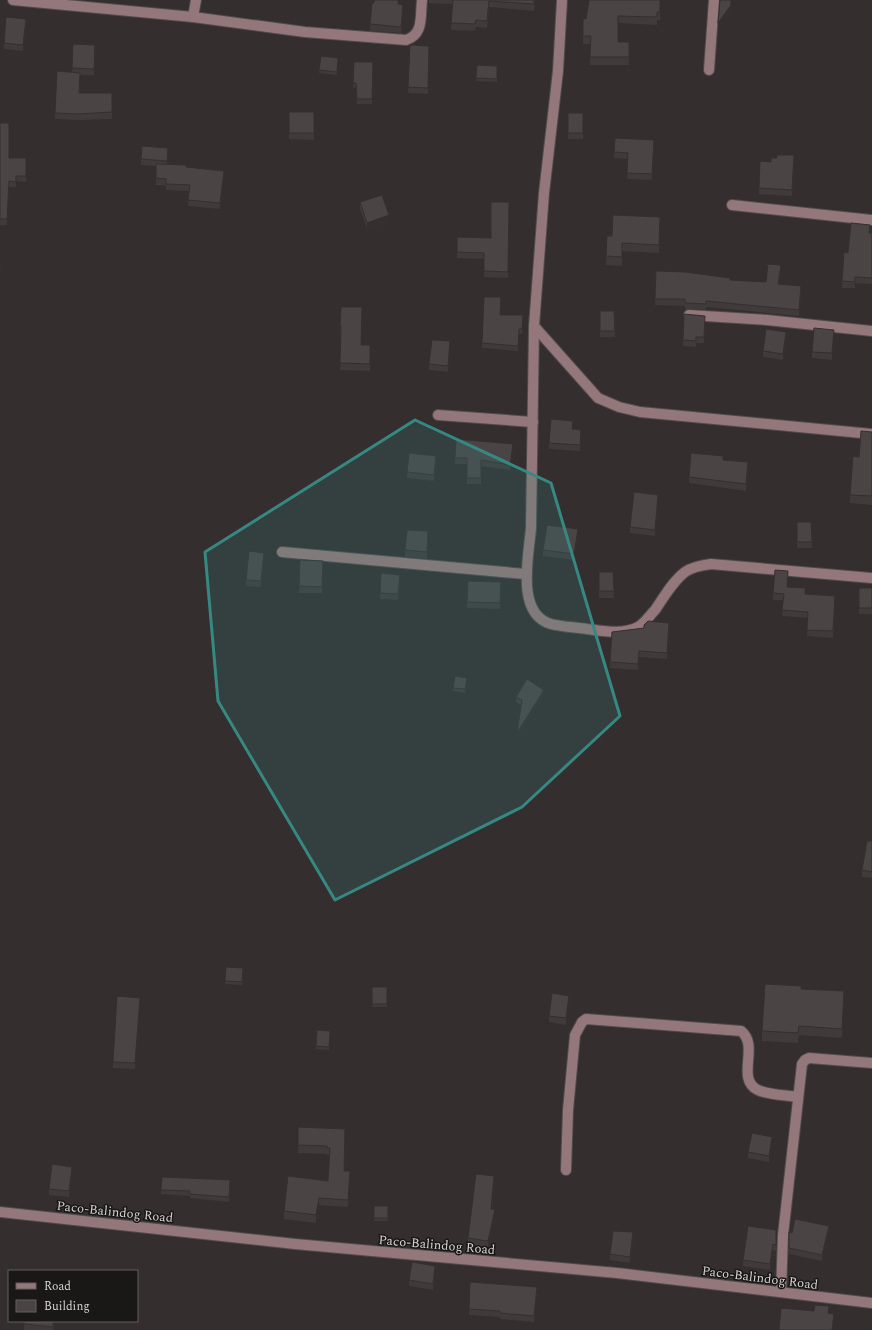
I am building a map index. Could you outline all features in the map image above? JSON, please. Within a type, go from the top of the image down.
[{"type":"street","points":[[13,0],[193,17],[305,32],[406,40],[416,36],[419,30],[422,0]]},
{"type":"street","points":[[193,17],[196,0]]},
{"type":"street","points":[[562,0],[558,71],[544,193],[534,326],[534,422],[530,541],[526,574],[530,603],[537,614],[546,622],[614,632],[628,631],[639,627],[686,571],[700,566],[711,564],[872,578]]},
{"type":"street","points":[[709,70],[714,0]]},
{"type":"street","points":[[732,205],[872,220]]},
{"type":"street","points":[[688,315],[768,320],[872,332]]},
{"type":"street","points":[[534,326],[598,398],[619,407],[640,412],[872,434]]},
{"type":"street","points":[[438,414],[534,422]]},
{"type":"street","points":[[282,552],[526,574]]},
{"type":"street","points":[[566,1170],[568,1110],[575,1035],[582,1022],[586,1020],[741,1031],[746,1035],[750,1045],[748,1074],[752,1087],[759,1091],[798,1097]]},
{"type":"street","points":[[781,1292],[783,1235],[802,1064],[805,1060],[817,1058],[872,1063]]},
{"type":"street","name":"Paco-Balindog Road","points":[[0,1212],[295,1244],[617,1273],[872,1303]]},
{"type":"highlighted area","points":[[415,420],[551,483],[620,716],[522,807],[335,900],[218,701],[205,552]]},
{"type":"building","points":[[374,0],[398,0],[398,4],[403,5],[401,27],[370,24],[372,3],[374,3]]},
{"type":"building","points":[[453,0],[534,0],[534,4],[489,1],[487,21],[476,20],[475,24],[451,23]]},
{"type":"building","points":[[589,0],[660,0],[660,12],[657,12],[657,17],[618,16],[618,42],[629,42],[629,57],[590,57],[591,36],[583,36],[583,19],[586,19]]},
{"type":"building","points":[[720,0],[731,0],[731,5],[718,23]]},
{"type":"building","points":[[6,17],[26,19],[23,45],[4,43]]},
{"type":"building","points":[[73,44],[95,45],[94,69],[72,68]]},
{"type":"building","points":[[410,45],[429,46],[428,88],[408,87]]},
{"type":"building","points":[[321,56],[338,58],[337,72],[319,70]]},
{"type":"building","points":[[354,62],[373,62],[372,99],[357,99],[356,83],[353,83]]},
{"type":"building","points":[[477,65],[497,66],[497,79],[476,78]]},
{"type":"building","points":[[57,71],[80,73],[79,93],[112,93],[112,112],[78,114],[55,113]]},
{"type":"building","points":[[289,112],[314,112],[314,133],[289,133]]},
{"type":"building","points":[[568,113],[583,113],[583,133],[568,133]]},
{"type":"building","points":[[0,123],[9,123],[9,158],[26,158],[26,176],[16,176],[16,182],[9,181],[7,219],[0,219]]},
{"type":"building","points":[[615,138],[654,140],[652,174],[627,173],[628,153],[614,152]]},
{"type":"building","points":[[142,146],[168,148],[167,161],[141,159]]},
{"type":"building","points":[[777,155],[794,155],[792,190],[759,188],[760,161],[771,162],[771,158],[777,158]]},
{"type":"building","points":[[156,164],[186,165],[186,167],[224,171],[220,203],[188,200],[190,185],[166,184],[166,179],[156,178]]},
{"type":"building","points":[[382,195],[389,215],[367,223],[360,202]]},
{"type":"building","points":[[491,202],[509,202],[508,272],[484,271],[484,253],[457,252],[457,237],[491,238]]},
{"type":"building","points":[[613,215],[660,217],[659,245],[622,243],[622,257],[606,256],[607,236],[612,236]]},
{"type":"building","points":[[851,223],[870,225],[869,233],[872,233],[872,278],[855,277],[855,282],[842,281],[844,252],[848,253]]},
{"type":"building","points":[[768,264],[781,265],[778,284],[801,286],[799,310],[706,301],[706,304],[685,303],[685,299],[655,299],[656,271],[685,272],[730,278],[730,280],[766,282]]},
{"type":"building","points":[[484,297],[501,297],[500,315],[523,315],[522,329],[519,329],[518,346],[482,343]]},
{"type":"building","points":[[341,307],[362,307],[361,345],[370,345],[370,364],[340,363]]},
{"type":"building","points":[[600,311],[614,311],[615,331],[600,331]]},
{"type":"building","points":[[684,314],[705,316],[704,337],[696,337],[696,341],[683,340]]},
{"type":"building","points":[[814,328],[834,330],[832,353],[812,352]]},
{"type":"building","points":[[766,329],[786,332],[783,354],[763,351]]},
{"type":"building","points":[[432,340],[450,341],[448,366],[429,364]]},
{"type":"building","points":[[551,419],[573,421],[572,429],[581,430],[580,445],[549,443]]},
{"type":"building","points":[[861,431],[872,432],[872,496],[850,495],[853,456],[859,457]]},
{"type":"building","points":[[456,439],[513,444],[510,465],[481,460],[481,478],[467,478],[467,458],[455,458]]},
{"type":"building","points":[[409,453],[436,456],[434,475],[407,472]]},
{"type":"building","points":[[691,453],[723,456],[723,460],[748,462],[746,484],[689,477]]},
{"type":"building","points":[[634,492],[658,495],[655,530],[630,527]]},
{"type":"building","points":[[797,522],[811,522],[812,542],[797,542]]},
{"type":"building","points":[[547,525],[578,529],[574,554],[543,550]]},
{"type":"building","points":[[407,530],[428,531],[427,552],[405,550]]},
{"type":"building","points":[[249,551],[264,553],[261,581],[246,580]]},
{"type":"building","points":[[300,560],[323,561],[322,587],[299,586]]},
{"type":"building","points":[[775,570],[788,571],[787,587],[805,588],[805,594],[835,596],[833,631],[807,630],[808,612],[782,610],[784,594],[773,593]]},
{"type":"building","points":[[599,572],[613,572],[614,591],[599,591]]},
{"type":"building","points":[[381,573],[400,575],[398,594],[380,593]]},
{"type":"building","points":[[468,581],[501,582],[500,603],[467,602]]},
{"type":"building","points":[[859,588],[872,588],[872,608],[859,608]]},
{"type":"building","points":[[648,621],[669,623],[667,653],[639,651],[638,664],[610,662],[612,632],[644,628],[644,625]]},
{"type":"building","points":[[455,676],[467,678],[465,689],[453,688]]},
{"type":"building","points":[[527,679],[544,690],[517,733],[522,700],[516,697]]},
{"type":"building","points":[[867,841],[872,841],[872,872],[862,870]]},
{"type":"building","points":[[226,967],[243,968],[242,982],[225,981]]},
{"type":"building","points":[[765,984],[801,986],[801,989],[844,991],[842,1029],[799,1026],[798,1033],[762,1031]]},
{"type":"building","points":[[372,987],[387,987],[387,1004],[372,1004]]},
{"type":"building","points":[[552,993],[569,996],[566,1018],[549,1016]]},
{"type":"building","points":[[117,996],[140,998],[135,1063],[113,1062]]},
{"type":"building","points":[[317,1030],[330,1031],[329,1047],[316,1046]]},
{"type":"building","points":[[298,1127],[345,1129],[344,1171],[350,1171],[348,1200],[319,1198],[316,1215],[284,1211],[288,1176],[328,1181],[330,1148],[327,1148],[327,1146],[298,1145]]},
{"type":"building","points":[[752,1133],[772,1137],[769,1156],[748,1152]]},
{"type":"building","points":[[52,1164],[72,1167],[69,1191],[49,1189]]},
{"type":"building","points":[[476,1174],[494,1176],[491,1209],[495,1209],[488,1241],[468,1238]]},
{"type":"building","points":[[162,1177],[230,1180],[229,1197],[190,1194],[190,1191],[161,1190]]},
{"type":"building","points":[[374,1206],[388,1206],[388,1218],[374,1218]]},
{"type":"building","points":[[795,1219],[829,1226],[822,1255],[789,1248],[789,1232],[792,1233]]},
{"type":"building","points":[[748,1226],[776,1230],[776,1245],[773,1244],[770,1264],[743,1260]]},
{"type":"building","points":[[613,1231],[633,1232],[630,1257],[610,1254]]},
{"type":"building","points":[[412,1262],[435,1266],[433,1284],[409,1280]]},
{"type":"building","points":[[470,1282],[537,1287],[534,1316],[500,1313],[500,1311],[469,1309]]},
{"type":"building","points":[[815,1305],[829,1306],[828,1313],[834,1314],[832,1330],[779,1330],[781,1308],[814,1311]]},
{"type":"building","points":[[24,1322],[53,1322],[53,1327],[24,1324]]}]
